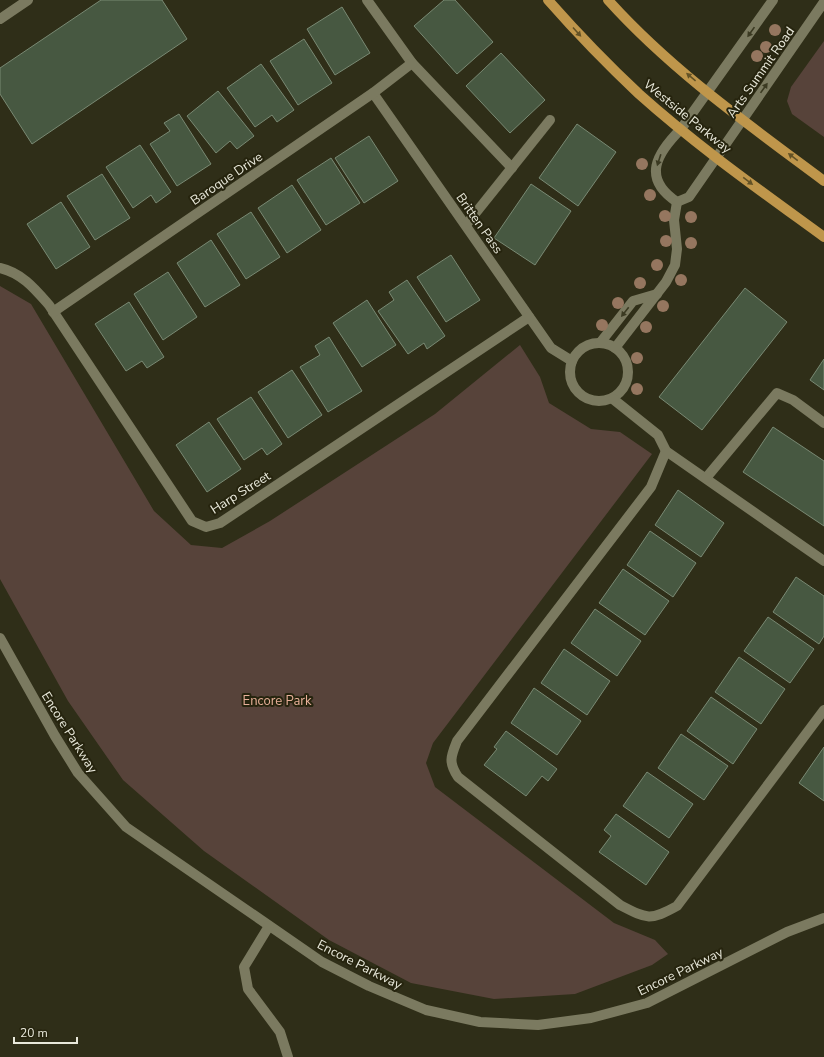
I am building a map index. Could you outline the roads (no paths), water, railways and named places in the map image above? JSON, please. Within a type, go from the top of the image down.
[{"type":"main road","name":"Westside Parkway","points":[[548,0],[611,68],[681,129],[824,237]]},
{"type":"main road","points":[[608,0],[659,51],[742,120],[824,181]]},
{"type":"street","points":[[0,19],[28,0]]},
{"type":"street","points":[[367,0],[412,63],[512,168]]},
{"type":"street","points":[[615,348],[666,282],[675,265],[677,249],[674,220],[676,202],[664,193],[657,180],[656,161],[665,145],[681,129],[773,0]]},
{"type":"street","name":"Arts Summit Road","points":[[676,202],[688,197],[824,2]]},
{"type":"street","name":"Baroque Drive","points":[[54,312],[373,93],[412,63]]},
{"type":"street","name":"Britten Pass","points":[[373,93],[551,348],[572,361]]},
{"type":"street","points":[[466,225],[550,120]]},
{"type":"street","name":"Harp Street","points":[[0,268],[10,270],[30,284],[54,312],[192,521],[206,527],[220,523],[529,317]]},
{"type":"street","points":[[600,343],[633,301],[657,294]]},
{"type":"street","points":[[600,343],[615,348],[626,360],[629,369],[628,379],[624,388],[613,398],[599,402],[589,401],[574,389],[570,380],[572,361],[577,352],[585,346],[600,343]]},
{"type":"street","points":[[706,478],[777,393],[793,400],[824,423]]},
{"type":"street","points":[[613,398],[658,435],[666,451],[824,561]]},
{"type":"street","points":[[666,451],[651,487],[457,741],[452,754],[451,766],[458,776],[620,905],[639,915],[658,917],[677,906],[824,710]]},
{"type":"street","name":"Encore Parkway","points":[[0,638],[54,736],[78,773],[126,827],[322,962],[369,986],[426,1010],[480,1022],[538,1024],[591,1018],[647,1003],[787,932],[824,918]]},
{"type":"street","points":[[269,926],[244,967],[248,989],[280,1032],[288,1057]]},
{"type":"park label","name":"Encore Park","points":[[277,700]]}]
